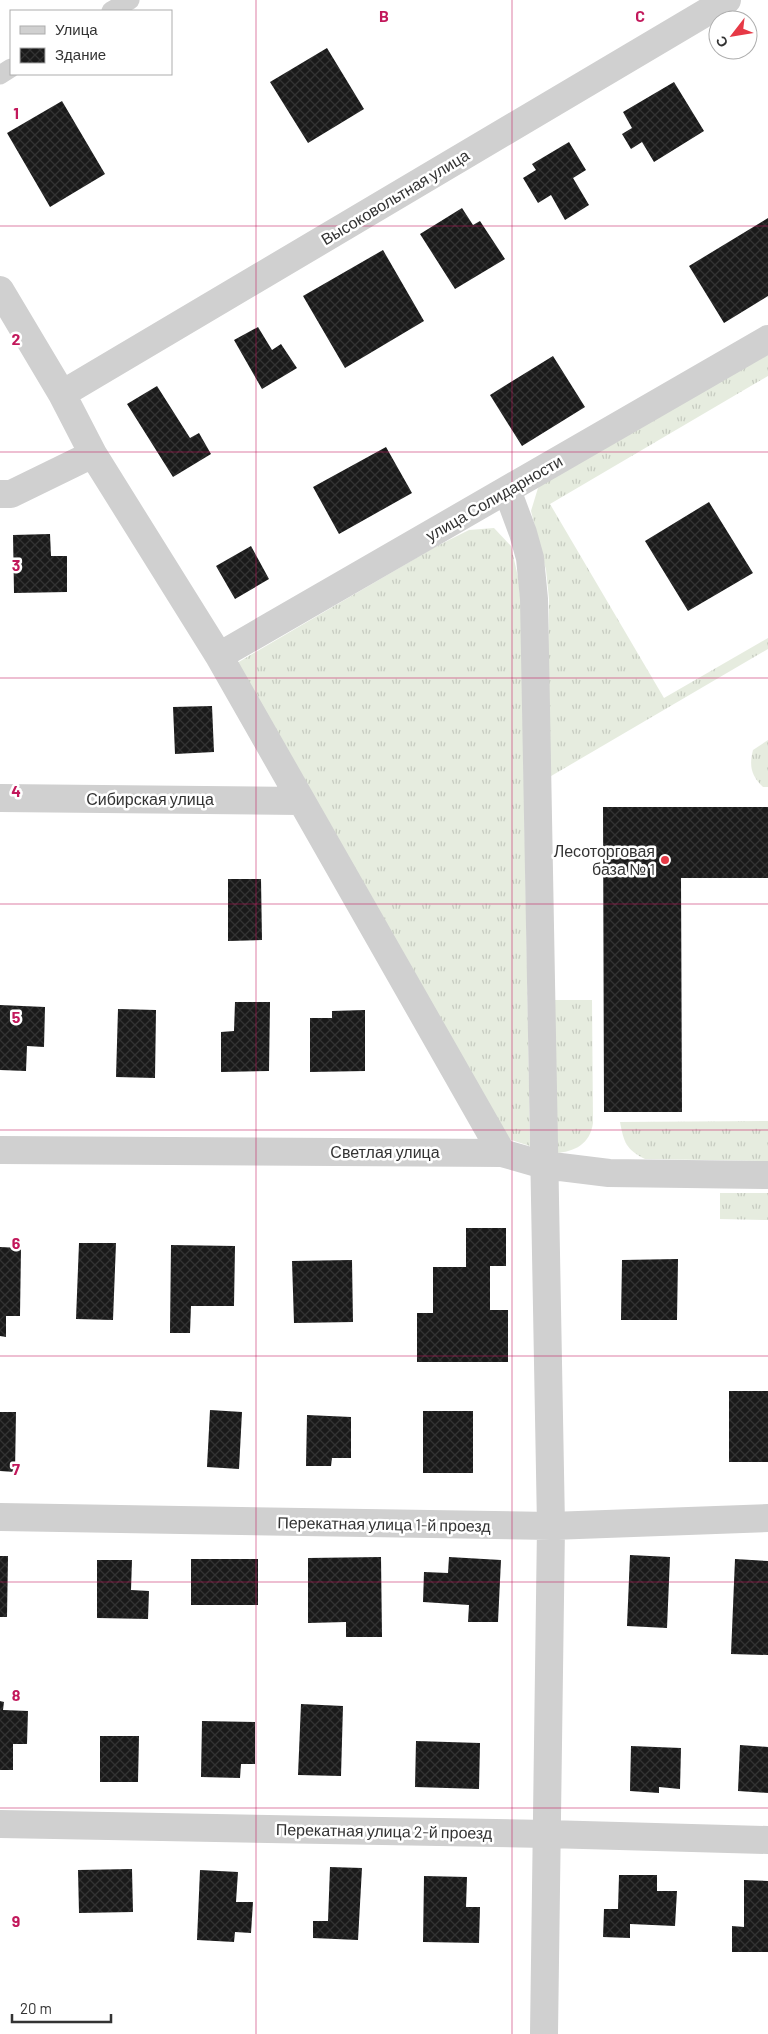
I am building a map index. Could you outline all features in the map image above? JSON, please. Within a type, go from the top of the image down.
[{"type":"street","name":"Высоковольтная улица","points":[[62,394],[727,0]]},
{"type":"street","points":[[0,290],[62,394],[93,454],[219,656],[502,1153]]},
{"type":"street","name":"улица Солидарности","points":[[219,656],[768,339]]},
{"type":"street","points":[[0,494],[11,494],[93,454]]},
{"type":"street","points":[[507,490],[530,558],[534,599],[551,1526],[544,2034]]},
{"type":"street","name":"Сибирская улица","points":[[0,798],[300,801]]},
{"type":"street","name":"Светлая улица","points":[[0,1150],[502,1153],[544,1165],[609,1173],[768,1175]]},
{"type":"street","name":"Перекатная улица 1-й проезд","points":[[0,1517],[551,1526],[768,1518]]},
{"type":"street","name":"Перекатная улица 2-й проезд","points":[[0,1824],[768,1840]]},
{"type":"lane","points":[[113,10],[130,0]]},
{"type":"green space","points":[[768,348],[768,376],[550,504],[664,698],[768,638],[768,649],[546,779],[549,599],[546,570],[531,511],[538,488],[548,477]]},
{"type":"green space","points":[[494,528],[511,546],[518,577],[521,605],[530,1146],[508,1139],[237,663],[435,547],[469,530]]},
{"type":"green space","points":[[768,740],[768,787],[763,787],[752,770],[751,761],[753,750]]},
{"type":"green space","points":[[552,1000],[592,1000],[593,1123],[589,1136],[580,1146],[569,1151],[555,1153]]},
{"type":"green space","points":[[768,1121],[768,1161],[645,1159],[627,1145],[620,1122]]},
{"type":"green space","points":[[720,1193],[768,1193],[768,1220],[720,1219]]},
{"type":"building","points":[[327,48],[364,109],[308,143],[270,82]]},
{"type":"building","points":[[674,82],[704,131],[654,162],[642,142],[631,149],[622,134],[632,128],[623,112]]},
{"type":"building","points":[[62,101],[105,174],[50,207],[7,133]]},
{"type":"building","points":[[569,142],[586,170],[573,178],[589,205],[565,220],[551,195],[538,203],[523,178],[536,170],[532,164]]},
{"type":"building","points":[[462,208],[473,225],[480,221],[505,259],[455,289],[420,234]]},
{"type":"building","points":[[768,218],[768,296],[724,323],[689,266]]},
{"type":"building","points":[[383,250],[424,321],[345,368],[303,296]]},
{"type":"building","points":[[258,327],[272,350],[281,344],[297,368],[262,389],[234,340]]},
{"type":"building","points":[[553,356],[585,407],[522,446],[490,395]]},
{"type":"building","points":[[157,386],[190,438],[199,433],[211,454],[173,477],[127,404]]},
{"type":"building","points":[[386,447],[412,493],[339,534],[313,487]]},
{"type":"building","points":[[709,502],[753,573],[688,611],[645,541]]},
{"type":"building","points":[[50,534],[51,556],[67,556],[67,592],[14,593],[13,535]]},
{"type":"building","points":[[251,546],[269,579],[235,599],[216,566]]},
{"type":"building","points":[[212,706],[214,752],[175,754],[173,707]]},
{"type":"building","points":[[603,807],[768,807],[768,878],[681,878],[682,1112],[604,1112]]},
{"type":"building","points":[[228,879],[261,879],[262,940],[228,941]]},
{"type":"building","points":[[235,1002],[270,1002],[269,1071],[221,1072],[221,1032],[234,1031]]},
{"type":"building","points":[[0,1005],[45,1007],[44,1047],[27,1046],[26,1071],[0,1070]]},
{"type":"building","points":[[118,1009],[156,1010],[155,1078],[116,1077]]},
{"type":"building","points":[[365,1010],[365,1071],[310,1072],[310,1018],[332,1018],[332,1011]]},
{"type":"building","points":[[466,1228],[506,1228],[506,1266],[490,1266],[490,1310],[508,1310],[508,1362],[417,1362],[417,1313],[433,1313],[433,1267],[466,1267]]},
{"type":"building","points":[[79,1243],[116,1243],[113,1320],[76,1319]]},
{"type":"building","points":[[171,1245],[235,1246],[234,1306],[191,1306],[190,1333],[170,1333]]},
{"type":"building","points":[[0,1247],[21,1248],[20,1316],[6,1316],[6,1337],[0,1336]]},
{"type":"building","points":[[678,1259],[677,1320],[621,1320],[622,1260]]},
{"type":"building","points":[[352,1260],[353,1322],[294,1323],[292,1261]]},
{"type":"building","points":[[729,1391],[768,1391],[768,1462],[729,1462]]},
{"type":"building","points":[[210,1410],[242,1412],[239,1469],[207,1467]]},
{"type":"building","points":[[423,1411],[473,1411],[473,1473],[423,1473]]},
{"type":"building","points":[[0,1412],[16,1412],[15,1472],[0,1471]]},
{"type":"building","points":[[307,1415],[351,1417],[351,1458],[332,1458],[331,1466],[306,1466]]},
{"type":"building","points":[[630,1555],[670,1557],[667,1628],[627,1626]]},
{"type":"building","points":[[0,1556],[8,1556],[7,1617],[0,1617]]},
{"type":"building","points":[[381,1557],[382,1637],[346,1637],[346,1622],[308,1623],[308,1558]]},
{"type":"building","points":[[449,1557],[501,1560],[498,1622],[468,1622],[469,1605],[423,1602],[424,1572],[448,1573]]},
{"type":"building","points":[[191,1559],[258,1559],[258,1605],[191,1605]]},
{"type":"building","points":[[735,1559],[768,1561],[768,1655],[731,1654]]},
{"type":"building","points":[[97,1560],[132,1560],[131,1590],[149,1591],[148,1619],[97,1618]]},
{"type":"building","points":[[0,1701],[4,1702],[3,1710],[28,1711],[27,1744],[13,1744],[13,1770],[0,1770]]},
{"type":"building","points":[[301,1704],[343,1706],[341,1776],[298,1775]]},
{"type":"building","points":[[202,1721],[255,1722],[255,1764],[241,1764],[240,1778],[201,1777]]},
{"type":"building","points":[[100,1736],[139,1736],[138,1782],[100,1782]]},
{"type":"building","points":[[416,1741],[480,1743],[479,1789],[415,1787]]},
{"type":"building","points":[[740,1745],[768,1747],[768,1793],[738,1791]]},
{"type":"building","points":[[631,1746],[681,1748],[680,1789],[659,1787],[659,1793],[630,1791]]},
{"type":"building","points":[[330,1867],[362,1868],[358,1940],[313,1938],[313,1921],[328,1921]]},
{"type":"building","points":[[132,1869],[133,1912],[79,1913],[78,1870]]},
{"type":"building","points":[[200,1870],[238,1872],[236,1902],[253,1902],[251,1933],[235,1932],[234,1942],[197,1940]]},
{"type":"building","points":[[619,1875],[657,1875],[657,1891],[677,1891],[675,1926],[630,1924],[630,1938],[603,1937],[604,1909],[618,1909]]},
{"type":"building","points":[[424,1876],[467,1877],[466,1907],[480,1907],[479,1943],[423,1942]]},
{"type":"building","points":[[744,1880],[768,1881],[768,1952],[732,1952],[732,1926],[744,1927]]},
{"type":"place","name":"Лесоторговая база № 1","points":[[665,860]]}]
